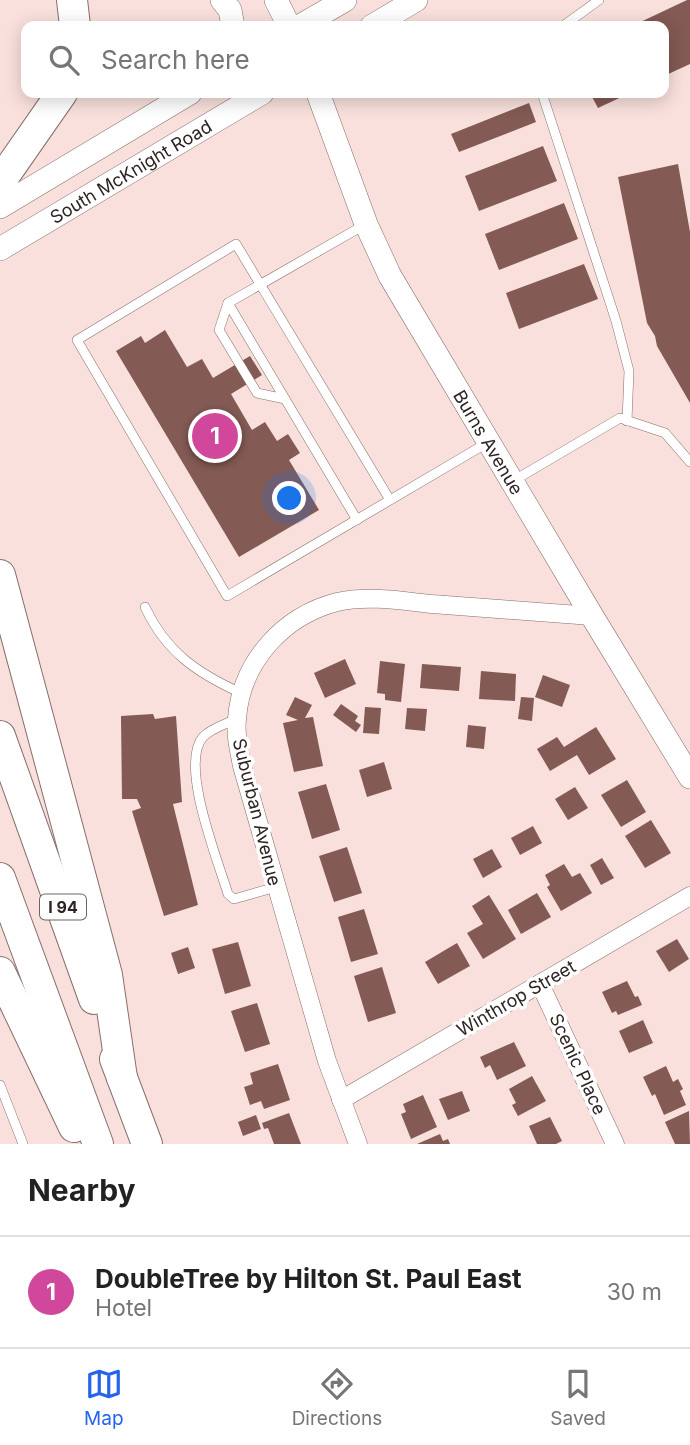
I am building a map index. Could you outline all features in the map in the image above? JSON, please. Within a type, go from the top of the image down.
[{"type":"highway","points":[[72,0],[74,21]]},
{"type":"highway","points":[[0,182],[59,98]]},
{"type":"highway","points":[[0,575],[107,975],[122,1078]]},
{"type":"highway","name":"I 94","points":[[0,736],[147,1144]]},
{"type":"highway","name":"I 94","points":[[0,878],[98,1144]]},
{"type":"highway","points":[[0,972],[82,1144]]},
{"type":"street","points":[[223,0],[230,10],[232,21]]},
{"type":"street","points":[[223,0],[242,21]]},
{"type":"street","points":[[276,0],[286,21]]},
{"type":"street","points":[[309,21],[345,0]]},
{"type":"street","points":[[380,21],[416,0]]},
{"type":"street","name":"South McKnight Road","points":[[0,207],[182,98]]},
{"type":"street","name":"South McKnight Road","points":[[0,249],[254,98]]},
{"type":"street","name":"Burns Avenue","points":[[320,98],[366,224],[403,299],[690,778]]},
{"type":"street","name":"Suburban Avenue","points":[[358,1144],[327,1061],[242,766],[236,739],[241,693],[246,678],[259,654],[288,624],[312,610],[338,602],[376,599],[592,616]]},
{"type":"street","name":"Winthrop Street","points":[[341,1100],[690,896]]},
{"type":"street","name":"Scenic Place","points":[[540,984],[615,1144]]},
{"type":"lane","points":[[570,21],[599,0]]},
{"type":"lane","points":[[544,98],[629,371],[627,421]]},
{"type":"lane","points":[[285,399],[257,393],[219,330],[228,303],[366,224]]},
{"type":"lane","points":[[390,500],[236,244],[77,340],[227,596],[488,443]]},
{"type":"lane","points":[[228,303],[357,520]]},
{"type":"lane","points":[[511,482],[620,418],[665,433],[690,462]]},
{"type":"lane","points":[[145,607],[154,626],[183,660],[214,681],[241,693]]},
{"type":"lane","points":[[237,718],[204,735],[196,748],[194,776],[197,790],[228,894],[234,899],[276,887]]},
{"type":"lane","points":[[0,1085],[23,1144]]},
{"type":"building","points":[[690,0],[690,64],[669,74],[669,21],[643,21]]},
{"type":"building","points":[[593,98],[619,98],[598,108]]},
{"type":"building","points":[[529,103],[536,122],[459,152],[451,134]]},
{"type":"building","points":[[543,146],[557,181],[479,211],[465,176]]},
{"type":"building","points":[[678,164],[690,232],[690,403],[647,323],[618,177]]},
{"type":"building","points":[[564,203],[578,239],[499,270],[485,234]]},
{"type":"building","points":[[584,264],[598,299],[519,329],[506,293]]},
{"type":"building","points":[[165,330],[187,367],[202,359],[213,378],[250,356],[262,375],[231,394],[252,430],[265,422],[277,441],[288,434],[300,453],[289,460],[319,510],[239,557],[116,351],[141,336],[145,343]]},
{"type":"building","points":[[345,659],[356,684],[325,698],[314,673]]},
{"type":"building","points":[[380,661],[405,664],[401,702],[385,700],[385,694],[377,693]]},
{"type":"building","points":[[422,664],[461,667],[459,691],[420,688]]},
{"type":"building","points":[[481,671],[516,674],[515,701],[479,699]]},
{"type":"building","points":[[543,675],[570,685],[562,707],[535,697]]},
{"type":"building","points":[[295,697],[312,705],[305,718],[313,717],[323,766],[294,772],[283,723],[298,720],[286,715]]},
{"type":"building","points":[[521,697],[534,698],[532,721],[518,719]]},
{"type":"building","points":[[341,704],[358,716],[355,721],[361,725],[356,732],[333,715]]},
{"type":"building","points":[[365,707],[381,708],[379,734],[363,733]]},
{"type":"building","points":[[407,708],[427,709],[425,731],[405,729]]},
{"type":"building","points":[[153,714],[155,719],[176,716],[182,802],[173,804],[198,905],[164,916],[132,811],[141,808],[137,799],[122,799],[121,716]]},
{"type":"building","points":[[468,725],[486,727],[484,749],[466,747]]},
{"type":"building","points":[[596,727],[616,759],[589,775],[577,755],[550,771],[537,749],[557,737],[564,747]]},
{"type":"building","points":[[384,762],[392,789],[367,797],[359,770]]},
{"type":"building","points":[[627,780],[646,812],[621,827],[601,795]]},
{"type":"building","points":[[326,784],[340,830],[312,839],[298,792]]},
{"type":"building","points":[[575,787],[588,808],[568,820],[555,799]]},
{"type":"building","points":[[651,820],[671,853],[645,868],[625,836]]},
{"type":"building","points":[[533,826],[542,843],[520,855],[511,838]]},
{"type":"building","points":[[347,847],[362,893],[334,902],[319,856]]},
{"type":"building","points":[[492,849],[502,867],[483,878],[473,859]]},
{"type":"building","points":[[602,858],[614,878],[601,885],[590,865]]},
{"type":"building","points":[[564,864],[572,877],[580,873],[592,893],[561,911],[547,887],[550,885],[545,875]]},
{"type":"building","points":[[537,893],[551,917],[521,934],[508,910]]},
{"type":"building","points":[[489,895],[516,939],[483,959],[467,933],[483,924],[472,906]]},
{"type":"building","points":[[364,909],[378,954],[351,962],[338,917]]},
{"type":"building","points":[[677,939],[689,959],[669,972],[656,951]]},
{"type":"building","points":[[238,942],[251,986],[225,994],[212,949]]},
{"type":"building","points":[[457,943],[470,966],[438,984],[425,962]]},
{"type":"building","points":[[188,947],[195,968],[178,974],[171,953]]},
{"type":"building","points":[[382,967],[396,1013],[368,1022],[354,976]]},
{"type":"building","points":[[627,981],[642,1005],[618,1015],[616,1011],[612,1013],[602,992]]},
{"type":"building","points":[[257,1003],[270,1044],[245,1052],[231,1011]]},
{"type":"building","points":[[643,1020],[653,1043],[629,1053],[619,1031]]},
{"type":"building","points":[[514,1042],[526,1066],[497,1080],[490,1065],[485,1068],[480,1057]]},
{"type":"building","points":[[278,1064],[290,1100],[264,1109],[261,1101],[250,1105],[244,1087],[253,1084],[250,1073]]},
{"type":"building","points":[[666,1066],[673,1082],[678,1079],[686,1105],[664,1115],[655,1094],[652,1096],[643,1077]]},
{"type":"building","points":[[532,1076],[546,1101],[518,1116],[512,1105],[516,1103],[509,1089]]},
{"type":"building","points":[[462,1091],[470,1111],[448,1120],[439,1099]]},
{"type":"building","points":[[423,1095],[437,1127],[411,1139],[401,1114],[406,1112],[403,1104]]},
{"type":"building","points":[[689,1111],[690,1144],[675,1144],[665,1122]]},
{"type":"building","points":[[289,1113],[301,1144],[274,1144],[268,1128],[264,1129],[262,1123]]},
{"type":"building","points":[[256,1115],[261,1129],[243,1136],[238,1122]]},
{"type":"building","points":[[550,1117],[562,1141],[556,1144],[537,1144],[529,1126]]},
{"type":"building","points":[[440,1134],[443,1141],[448,1139],[450,1144],[417,1144]]},
{"type":"place","name":"DoubleTree by Hilton St. Paul East","points":[[215,436]]}]
